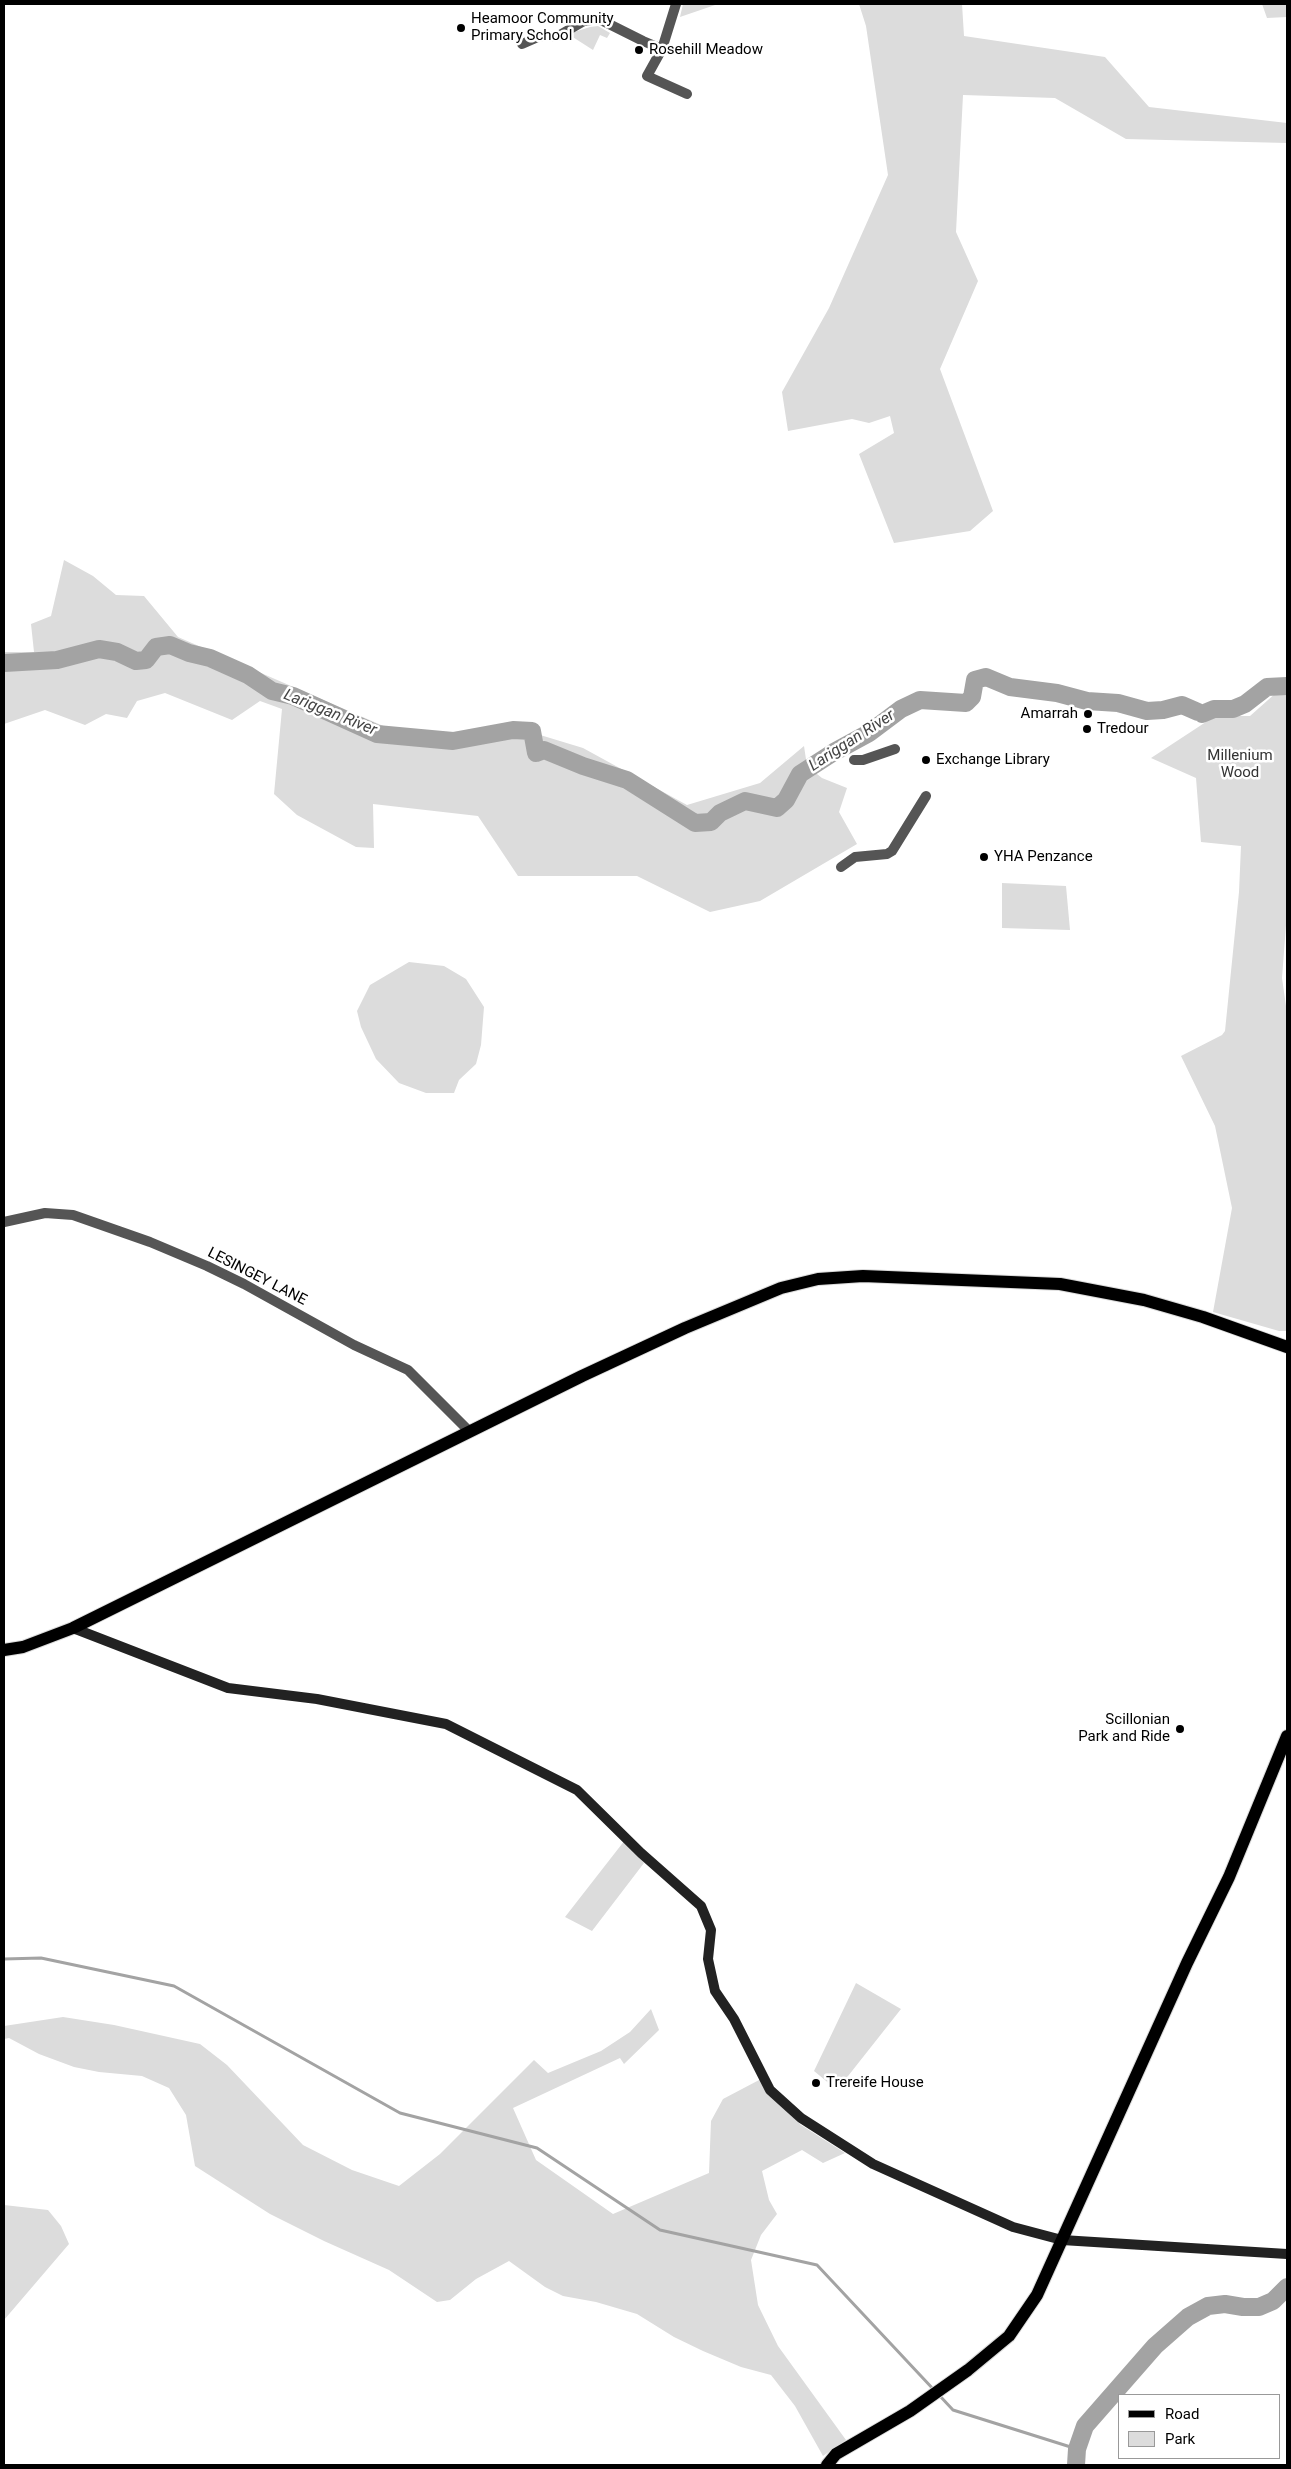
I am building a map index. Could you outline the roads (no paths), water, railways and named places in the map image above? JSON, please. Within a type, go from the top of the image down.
[{"type":"main road","points":[[4,1650],[23,1646],[73,1628],[469,1431],[685,1328],[781,1288],[818,1279],[863,1276],[1060,1284],[1144,1300],[1287,1347]]},
{"type":"main road","points":[[1273,1341],[1287,1340]]},
{"type":"main road","points":[[73,1628],[228,1688],[317,1699],[446,1724],[577,1790],[641,1853],[701,1906],[711,1930],[708,1959],[715,1991],[734,2019],[770,2090],[800,2118],[873,2164],[1013,2227],[1062,2240],[1287,2254]]},
{"type":"main road","points":[[827,2465],[836,2454],[910,2411],[1009,2336],[1037,2295],[1155,2033],[1229,1877],[1287,1736]]},
{"type":"street","points":[[676,4],[662,48],[647,76],[687,94]]},
{"type":"street","points":[[522,44],[538,37],[558,36],[584,21],[599,19],[662,48]]},
{"type":"street","points":[[854,760],[863,760],[895,749]]},
{"type":"street","points":[[841,868],[856,857],[887,854],[892,851],[926,796]]},
{"type":"street","name":"LESINGEY LANE","points":[[4,1222],[45,1213],[73,1215],[150,1242],[206,1266],[244,1284],[354,1345],[408,1370],[469,1431]]},
{"type":"waterway","name":"Lariggan River","points":[[4,663],[57,660],[99,649],[117,652],[136,661],[146,660],[156,647],[170,645],[189,653],[210,658],[248,675],[272,691],[293,696],[377,734],[453,741],[513,730],[532,731],[536,753],[544,750],[583,766],[627,780],[695,823],[711,822],[720,813],[745,801],[777,808],[786,800],[800,774],[834,752],[869,733],[901,709],[920,700],[966,703],[972,697],[975,680],[986,677],[1010,687],[1057,693],[1087,701],[1118,703],[1147,711],[1163,710],[1182,705],[1198,712]]},
{"type":"waterway","name":"Lariggan River","points":[[1202,714],[1214,709],[1233,709],[1245,704],[1267,687],[1287,686]]},
{"type":"waterway","points":[[4,1959],[41,1958],[174,1986],[400,2113],[537,2148],[660,2230],[817,2265],[935,2391]]},
{"type":"waterway","points":[[1076,2465],[1077,2449],[1085,2426],[1155,2346],[1188,2317],[1208,2306],[1225,2304],[1259,2307],[1273,2301],[1287,2287]]},
{"type":"waterway","points":[[939,2395],[953,2410],[1077,2449]]},
{"type":"place","name":"Heamoor Community Primary School","points":[[461,28]]},
{"type":"place","name":"Rosehill Meadow","points":[[639,50]]},
{"type":"place","name":"Amarrah","points":[[1088,714]]},
{"type":"place","name":"Tredour","points":[[1087,729]]},
{"type":"place","name":"Exchange Library","points":[[926,760]]},
{"type":"place","name":"YHA Penzance","points":[[984,857]]},
{"type":"place","name":"Scillonian Park and Ride","points":[[1180,1729]]},
{"type":"place","name":"Trereife House","points":[[816,2083]]},
{"type":"park label","name":"Millenium Wood","points":[[1240,764]]}]
